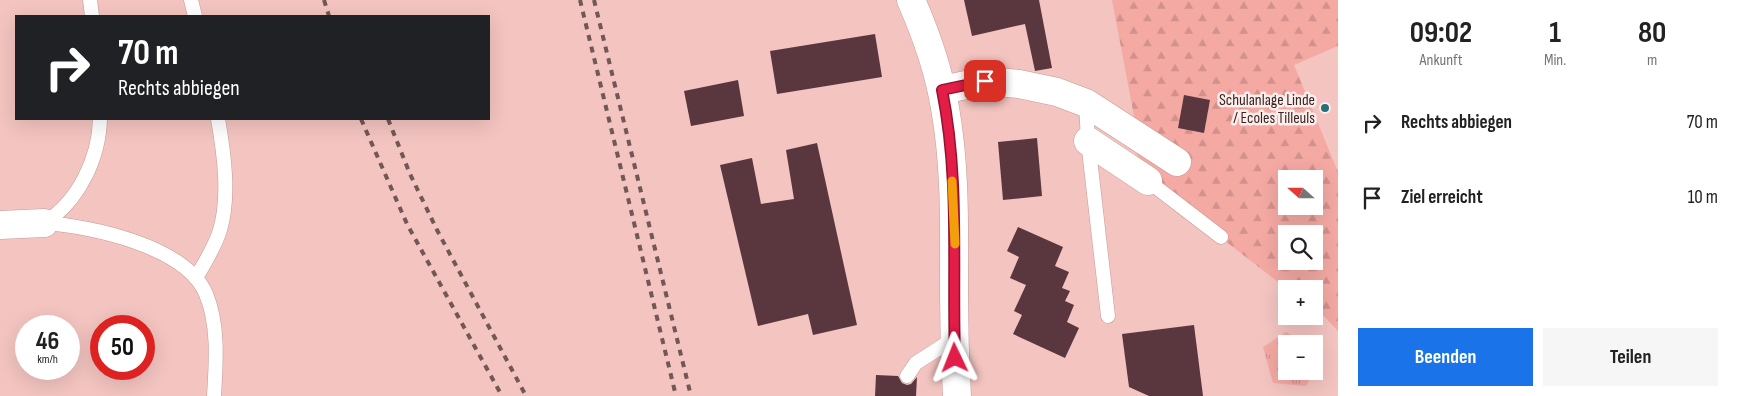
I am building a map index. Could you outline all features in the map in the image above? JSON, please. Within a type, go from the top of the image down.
[{"type":"main road","points":[[911,0],[932,56],[942,90],[948,128],[955,246],[954,338],[956,396]]},
{"type":"main road","points":[[942,90],[985,81],[1019,84],[1057,92],[1086,103],[1177,162]]},
{"type":"main road","points":[[1088,141],[1148,181]]},
{"type":"main road","points":[[0,225],[44,223]]},
{"type":"lane","points":[[90,0],[92,15]]},
{"type":"lane","points":[[191,0],[195,15]]},
{"type":"lane","points":[[1086,103],[1092,252]]},
{"type":"lane","points":[[44,223],[60,210],[78,189],[93,156],[98,140],[100,120]]},
{"type":"lane","points":[[196,278],[213,247],[224,213],[223,156],[218,120]]},
{"type":"lane","points":[[1088,141],[1108,316]]},
{"type":"lane","points":[[1148,181],[1220,237]]},
{"type":"lane","points":[[44,223],[73,225],[135,242],[172,258],[184,266],[196,278],[206,292],[211,308],[216,355],[214,396]]},
{"type":"lane","points":[[907,376],[916,363],[954,338]]},
{"type":"green space","points":[[1112,0],[1338,0],[1338,46],[1294,65],[1338,172],[1338,331],[1323,315],[1323,280],[1278,280],[1278,282],[1148,181],[1133,145],[1138,137]]},
{"type":"green space","points":[[1278,337],[1278,380],[1309,380],[1306,386],[1273,383],[1263,347]]},
{"type":"building","points":[[964,0],[1039,0],[1052,68],[1035,71],[1025,24],[972,36]]},
{"type":"building","points":[[875,34],[882,77],[777,94],[770,51]]},
{"type":"building","points":[[738,80],[744,116],[691,126],[684,91]]},
{"type":"building","points":[[1184,95],[1210,100],[1204,133],[1178,128]]},
{"type":"building","points":[[1037,138],[1042,196],[1003,200],[998,142]]},
{"type":"building","points":[[817,143],[857,325],[813,335],[808,314],[758,326],[720,165],[752,158],[761,204],[794,199],[786,150]]},
{"type":"building","points":[[1018,227],[1063,247],[1055,266],[1069,272],[1062,288],[1070,291],[1065,301],[1074,305],[1067,322],[1079,328],[1065,358],[1013,334],[1022,315],[1014,311],[1026,285],[1010,278],[1019,257],[1007,251]]},
{"type":"building","points":[[1194,325],[1203,396],[1149,396],[1129,387],[1122,334]]},
{"type":"building","points":[[876,375],[898,376],[902,383],[907,385],[911,384],[917,377],[916,396],[875,396]]},
{"type":"railway","points":[[324,0],[329,15]]},
{"type":"railway","points":[[580,0],[676,396]]},
{"type":"railway","points":[[594,0],[691,396]]},
{"type":"railway","points":[[361,120],[407,224],[502,396]]},
{"type":"railway","points":[[388,120],[410,174],[437,230],[526,396]]},
{"type":"slow traffic","points":[[952,181],[955,244]]},
{"type":"place","name":"Schulanlage Linde / Ecoles Tilleuls","points":[[1325,108]]},
{"type":"route","points":[[955,358],[955,246],[952,172],[942,90],[985,81]]}]
